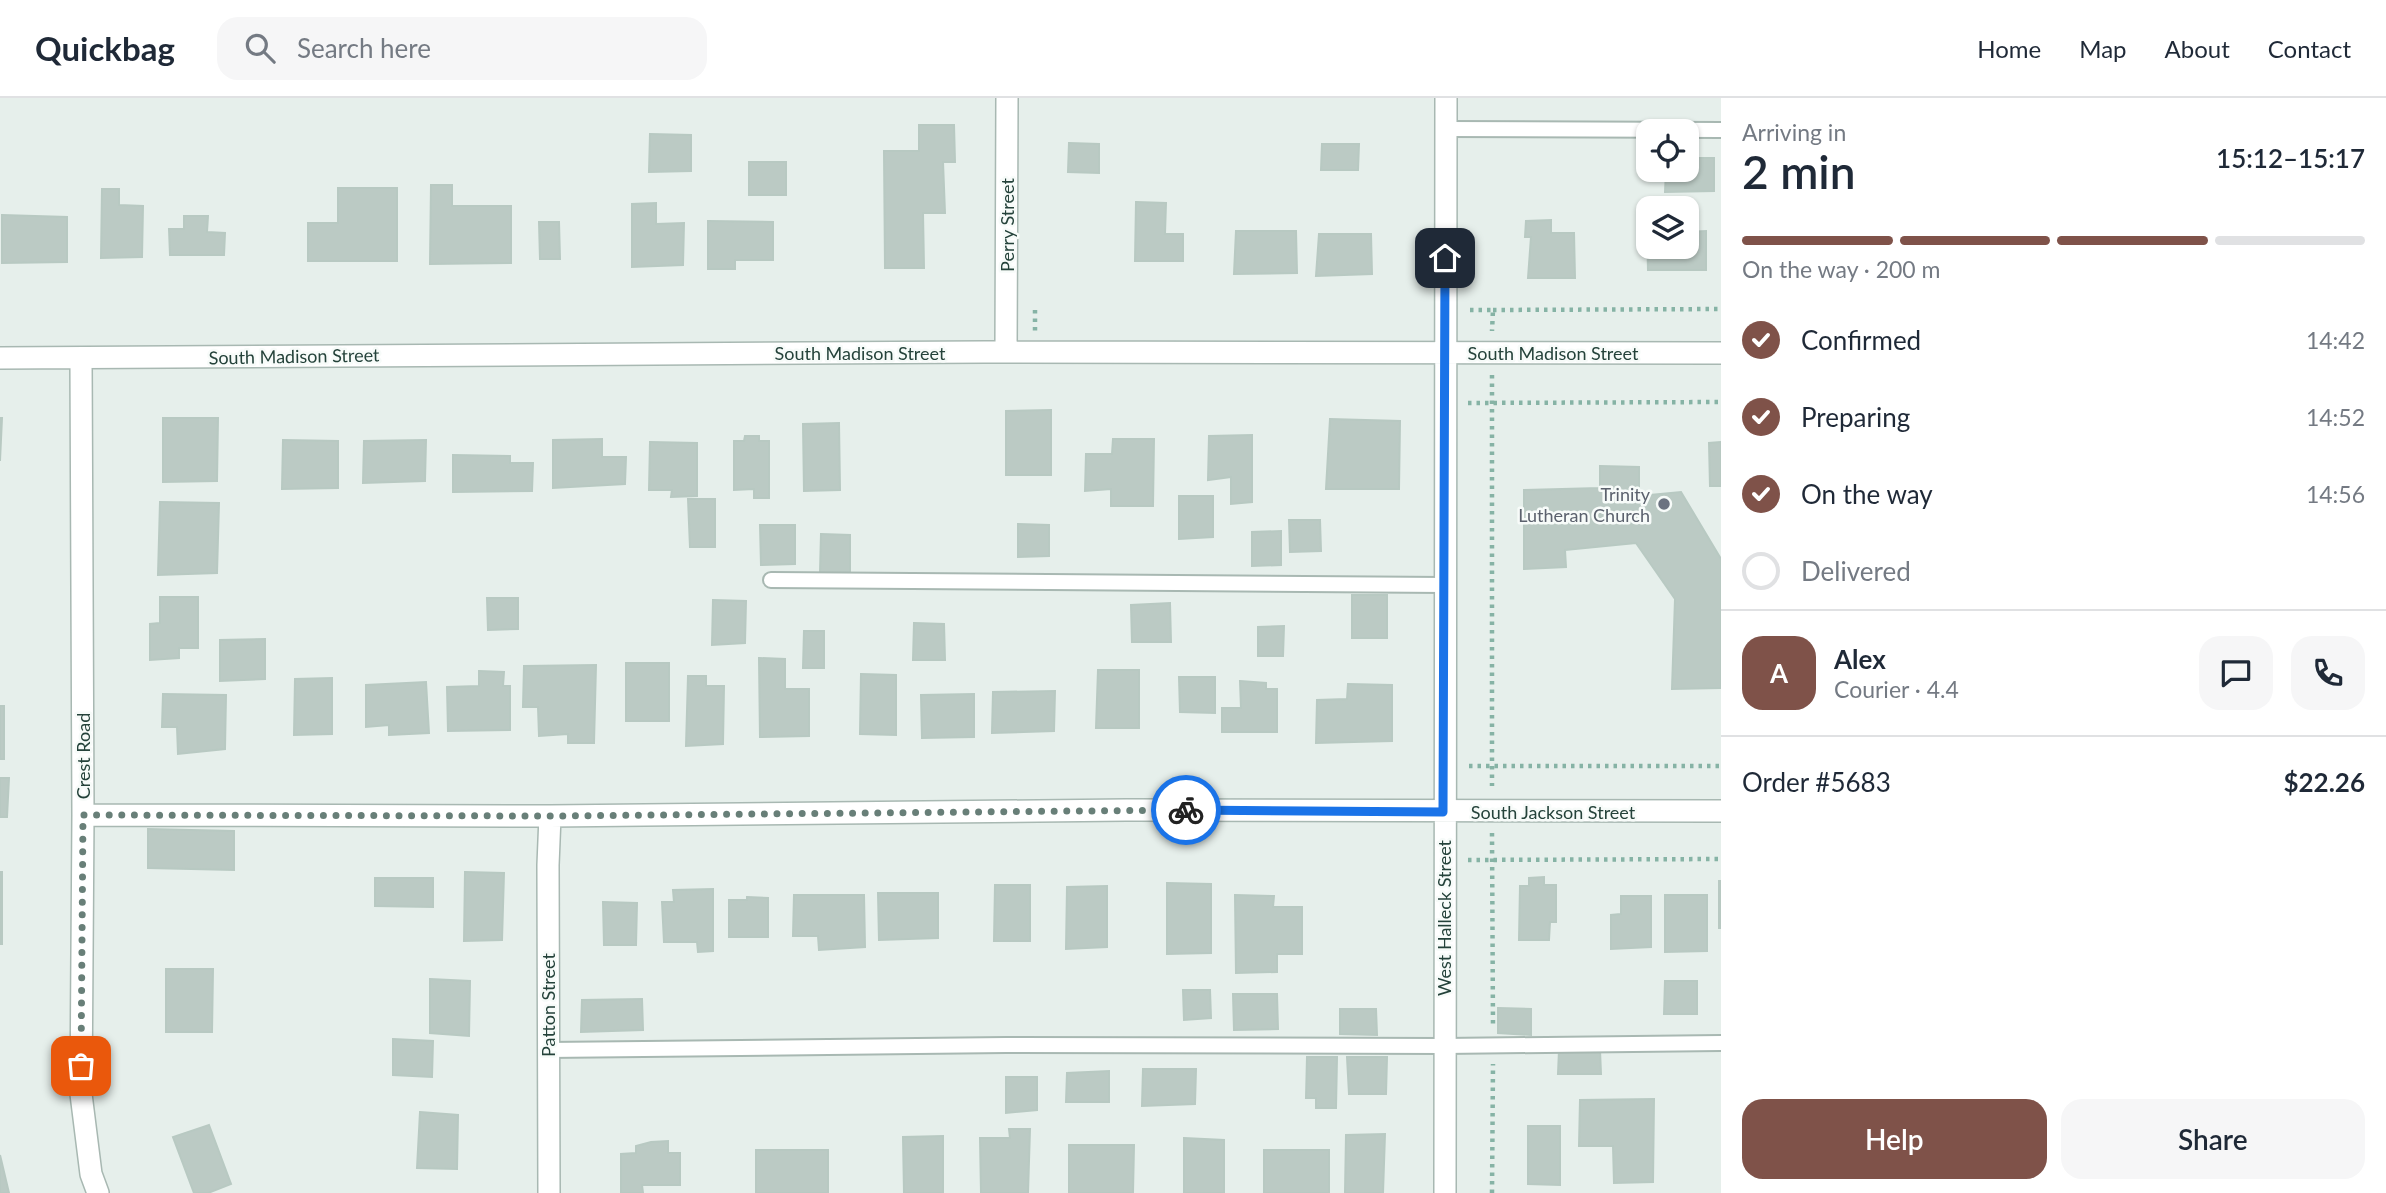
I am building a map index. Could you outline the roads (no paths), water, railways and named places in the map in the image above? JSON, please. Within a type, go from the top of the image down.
[{"type":"street","name":"Perry Street","points":[[1006,352],[1007,98]]},
{"type":"street","name":"West Halleck Street","points":[[1444,1193],[1446,98]]},
{"type":"street","name":"South Madison Street","points":[[0,358],[1006,352],[1721,353]]},
{"type":"street","name":"Crest Road","points":[[81,359],[81,1094],[91,1174],[98,1193]]},
{"type":"street","name":"South Jackson Street","points":[[83,815],[550,816],[1126,810],[1721,811]]},
{"type":"street","name":"Patton Street","points":[[549,1193],[550,816]]},
{"type":"lane","points":[[1446,130],[1721,130]]},
{"type":"lane","points":[[771,580],[1444,585]]},
{"type":"lane","points":[[548,1050],[1006,1045],[1445,1046],[1721,1042]]},
{"type":"place","name":"Trinity Lutheran Church","points":[[1664,504]]}]
